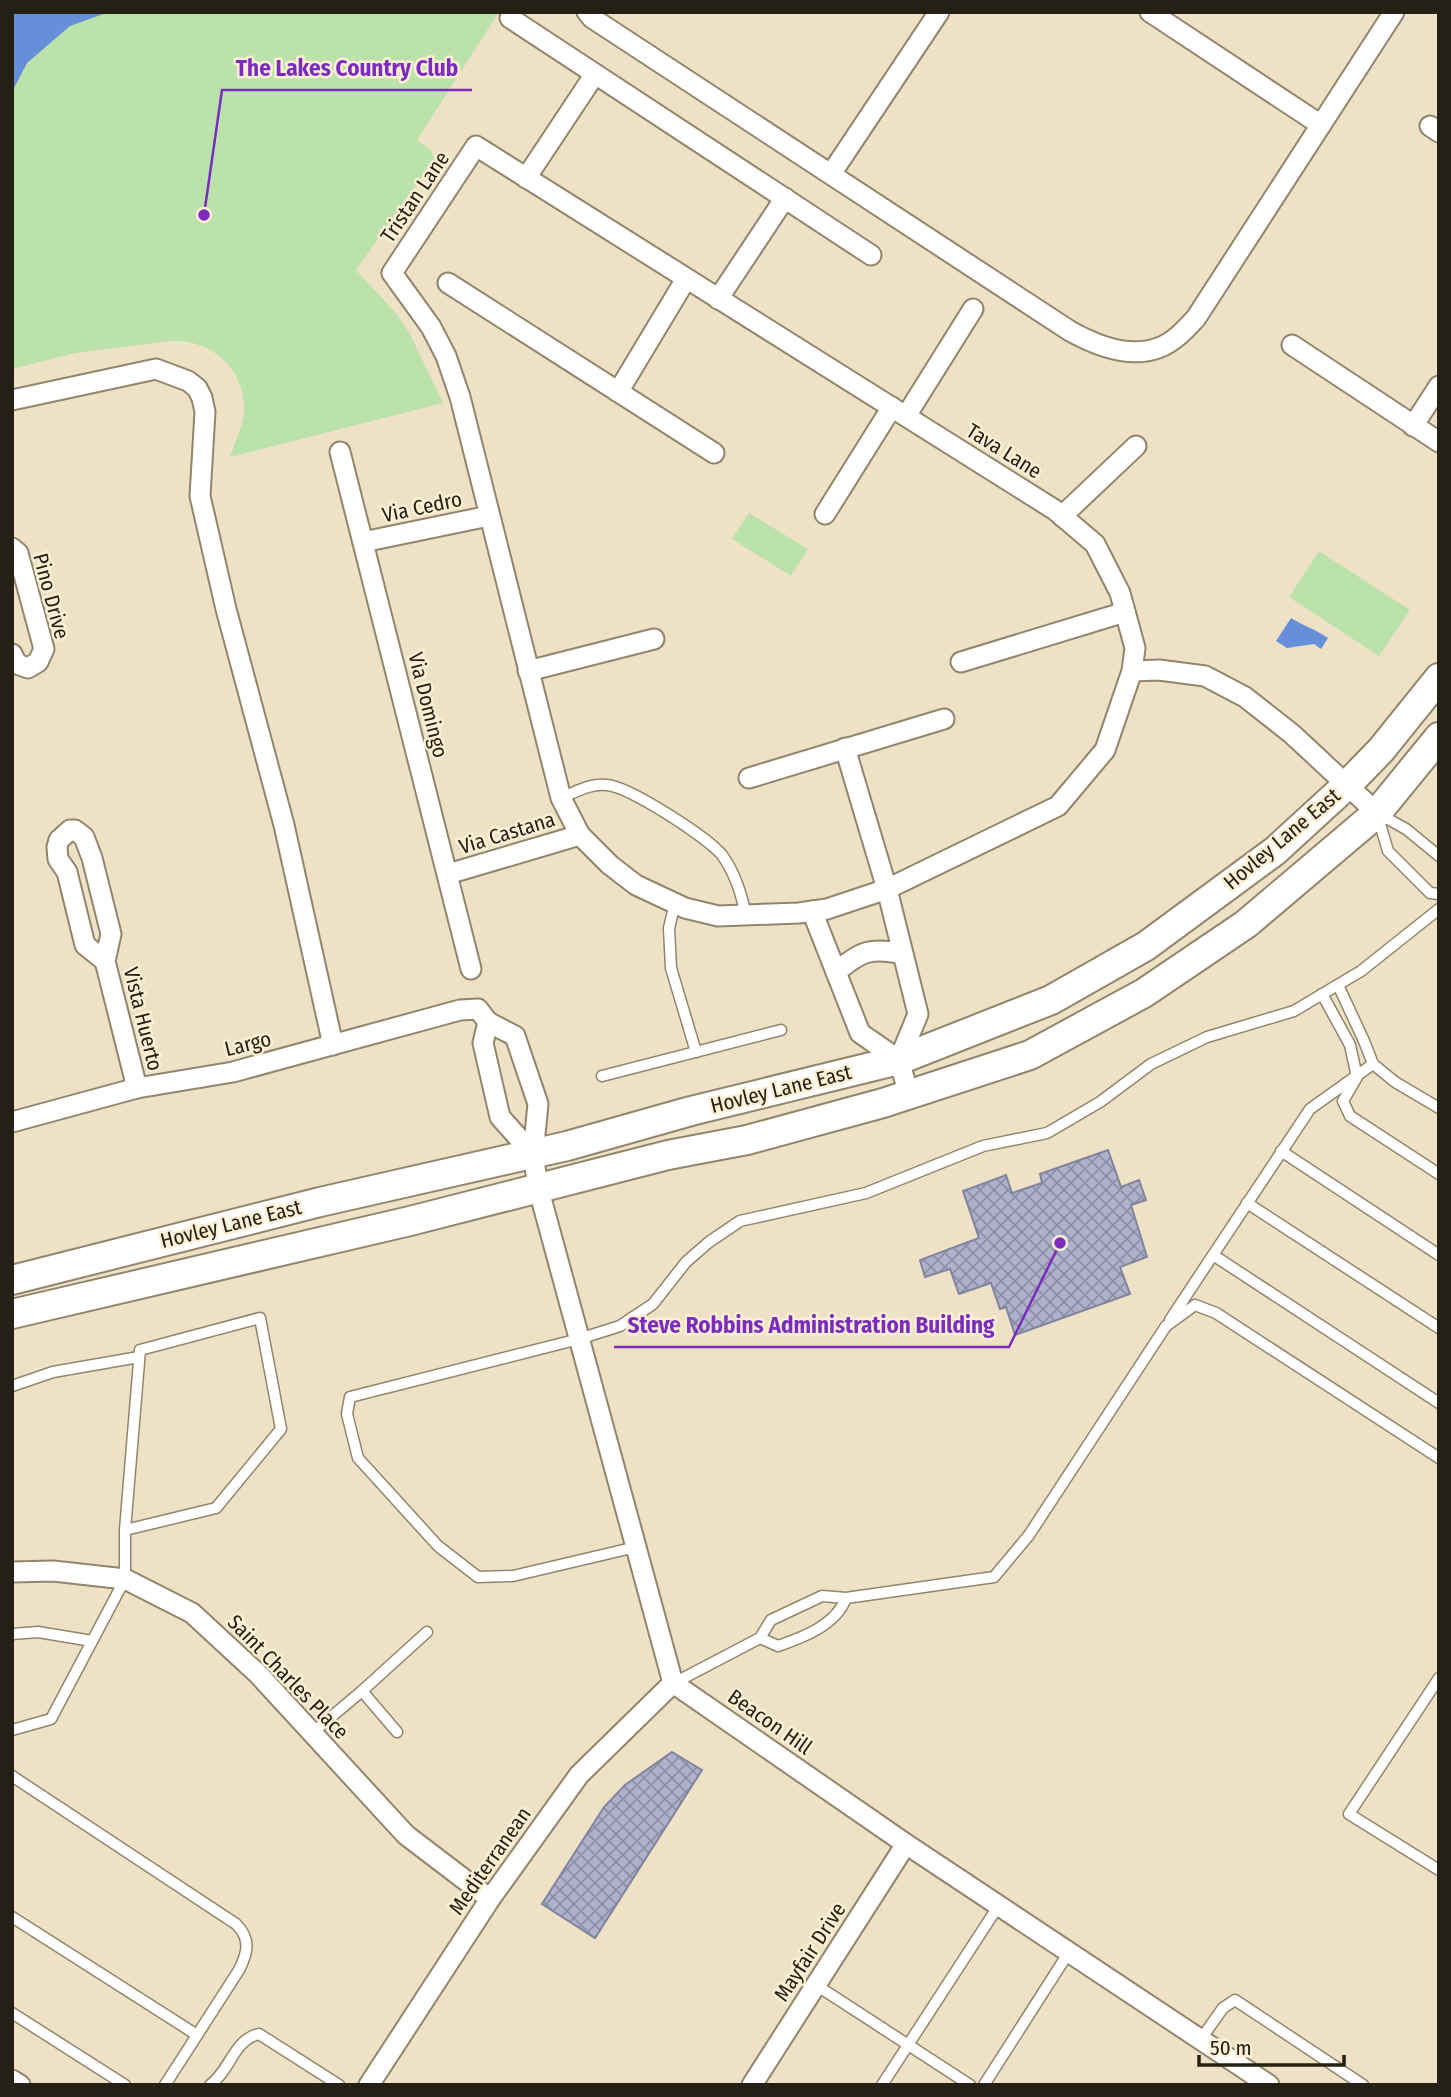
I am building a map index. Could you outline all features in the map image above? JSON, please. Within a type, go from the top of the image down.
[{"type":"main road","name":"Hovley Lane East","points":[[12,1280],[320,1202],[533,1154],[691,1111],[899,1060],[1051,1000],[1146,946],[1275,851],[1381,750],[1439,678]]},
{"type":"main road","name":"Hovley Lane East","points":[[12,1314],[410,1221],[668,1156],[747,1140],[909,1095],[1030,1055],[1144,993],[1246,924],[1377,813],[1439,737]]},
{"type":"street","points":[[587,12],[592,18],[1092,344],[1115,350],[1140,351],[1158,349],[1179,336],[1196,318],[1394,12]]},
{"type":"street","points":[[831,174],[939,12]]},
{"type":"street","points":[[1150,12],[1321,125]]},
{"type":"street","points":[[510,18],[871,255]]},
{"type":"street","points":[[526,178],[595,74]]},
{"type":"street","name":"Tava Lane","points":[[392,273],[431,327],[446,356],[470,433],[561,798],[580,835],[610,865],[636,885],[685,908],[718,916],[827,909],[887,889],[1058,806],[1105,750],[1132,671],[1135,648],[1120,593],[1095,544],[1062,516],[476,146]]},
{"type":"street","name":"Tristan Lane","points":[[392,273],[476,146]]},
{"type":"street","points":[[718,299],[785,198]]},
{"type":"street","points":[[618,392],[686,279]]},
{"type":"street","points":[[448,283],[714,453]]},
{"type":"street","points":[[825,514],[973,309]]},
{"type":"street","points":[[1292,345],[1439,442]]},
{"type":"street","points":[[12,400],[156,369],[177,376],[197,388],[205,412],[200,496],[226,609],[284,825],[332,1045]]},
{"type":"street","points":[[1413,426],[1439,386]]},
{"type":"street","points":[[1062,516],[1136,446]]},
{"type":"street","name":"Via Domingo","points":[[340,452],[471,969]]},
{"type":"street","name":"Via Cedro","points":[[363,542],[489,516]]},
{"type":"street","name":"Pino Drive","points":[[12,548],[18,553],[44,649],[38,662],[28,668],[17,664],[12,654]]},
{"type":"street","points":[[961,662],[1125,612]]},
{"type":"street","points":[[528,671],[654,639]]},
{"type":"street","points":[[1132,671],[1160,670],[1205,676],[1245,697],[1292,734],[1377,813]]},
{"type":"street","points":[[748,778],[944,719]]},
{"type":"street","points":[[845,748],[887,889],[918,1014],[899,1060],[909,1095]]},
{"type":"street","name":"Vista Huerto","points":[[105,961],[86,945],[67,872],[58,859],[59,840],[70,830],[75,830],[84,837],[92,858],[111,934],[105,961],[137,1088]]},
{"type":"street","name":"Via Castana","points":[[448,874],[580,835]]},
{"type":"street","points":[[812,911],[860,1033],[899,1060]]},
{"type":"street","points":[[836,972],[855,956],[871,950],[903,954]]},
{"type":"street","name":"Largo","points":[[12,1122],[137,1088],[233,1072],[460,1010],[478,1009],[488,1021],[515,1036],[538,1104],[533,1154],[538,1187]]},
{"type":"street","points":[[488,1021],[483,1043],[500,1117],[533,1154]]},
{"type":"street","points":[[538,1187],[673,1683]]},
{"type":"street","name":"Saint Charles Place","points":[[12,1572],[53,1571],[125,1578],[192,1613],[258,1674],[406,1835],[490,1899]]},
{"type":"street","name":"Beacon Hill","points":[[673,1683],[906,1844],[1269,2085]]},
{"type":"street","name":"Mediterranean","points":[[369,2085],[490,1899],[579,1775],[673,1683]]},
{"type":"street","name":"Mayfair Drive","points":[[751,2085],[906,1844]]},
{"type":"street","points":[[12,2080],[20,2085]]},
{"type":"lane","points":[[561,798],[592,785],[607,785],[637,794],[719,852],[737,882],[746,915]]},
{"type":"lane","points":[[1377,813],[1406,830],[1439,856]]},
{"type":"lane","points":[[1377,813],[1388,851],[1430,893],[1439,894]]},
{"type":"lane","points":[[675,903],[669,928],[671,968],[696,1052]]},
{"type":"lane","points":[[636,1547],[513,1576],[478,1577],[438,1546],[358,1458],[346,1414],[350,1397],[579,1339],[620,1326],[653,1304],[686,1262],[709,1241],[740,1221],[866,1193],[983,1146],[1047,1133],[1100,1102],[1151,1064],[1207,1037],[1294,1011],[1361,971],[1439,909]]},
{"type":"lane","points":[[1338,985],[1373,1064],[1395,1082],[1439,1108]]},
{"type":"lane","points":[[1322,994],[1350,1045],[1357,1077],[1343,1101],[1350,1116],[1439,1174]]},
{"type":"lane","points":[[602,1076],[781,1030]]},
{"type":"lane","points":[[673,1683],[760,1638],[771,1620],[822,1596],[846,1598],[995,1577],[1029,1535],[1310,1109],[1373,1064]]},
{"type":"lane","points":[[1281,1151],[1439,1255]]},
{"type":"lane","points":[[1247,1203],[1439,1328]]},
{"type":"lane","points":[[1213,1255],[1439,1403]]},
{"type":"lane","points":[[1166,1326],[1195,1305],[1216,1313],[1439,1458]]},
{"type":"lane","points":[[12,1730],[51,1719],[125,1578],[125,1530],[140,1350],[260,1318],[281,1429],[216,1508],[125,1530]]},
{"type":"lane","points":[[12,1386],[53,1372],[139,1357]]},
{"type":"lane","points":[[760,1638],[778,1646],[805,1637],[841,1612],[846,1598]]},
{"type":"lane","points":[[12,1634],[38,1632],[92,1641]]},
{"type":"lane","points":[[312,1733],[362,1692],[427,1632]]},
{"type":"lane","points":[[1439,1678],[1349,1814],[1439,1870]]},
{"type":"lane","points":[[362,1692],[397,1732]]},
{"type":"lane","points":[[12,1776],[236,1924],[244,1932],[248,1943],[246,1957],[165,2085]]},
{"type":"lane","points":[[882,2085],[999,1905]]},
{"type":"lane","points":[[12,1917],[197,2035]]},
{"type":"lane","points":[[984,2085],[1069,1952]]},
{"type":"lane","points":[[816,1985],[970,2085]]},
{"type":"lane","points":[[1200,2039],[1223,2007],[1235,2000],[1363,2085]]},
{"type":"lane","points":[[12,2013],[125,2085]]},
{"type":"lane","points":[[210,2085],[219,2079],[244,2040],[259,2034],[339,2085]]},
{"type":"green space","points":[[12,12],[499,12],[417,140],[431,150],[434,160],[356,270],[395,312],[410,334],[443,403],[230,457],[242,422],[243,395],[232,369],[212,351],[199,345],[171,341],[75,353],[12,369]]},
{"type":"green space","points":[[749,513],[808,549],[791,576],[732,539]]},
{"type":"green space","points":[[1319,551],[1410,610],[1379,656],[1289,597]]},
{"type":"water","points":[[12,12],[109,12],[70,26],[27,63],[12,92]]},
{"type":"water","points":[[1291,618],[1328,638],[1321,649],[1314,644],[1287,648],[1276,641]]},
{"type":"building","points":[[1108,1150],[1121,1187],[1139,1180],[1146,1200],[1131,1205],[1147,1257],[1120,1267],[1130,1294],[1015,1335],[1006,1307],[1000,1309],[991,1283],[959,1294],[950,1269],[925,1277],[920,1260],[979,1238],[963,1191],[1006,1175],[1012,1193],[1042,1183],[1040,1174]]},
{"type":"building","points":[[672,1752],[702,1770],[595,1938],[542,1904],[604,1807],[625,1785]]},
{"type":"place","name":"The Lakes Country Club","points":[[204,215]]},
{"type":"place","name":"Steve Robbins Administration Building","points":[[1060,1243]]}]
